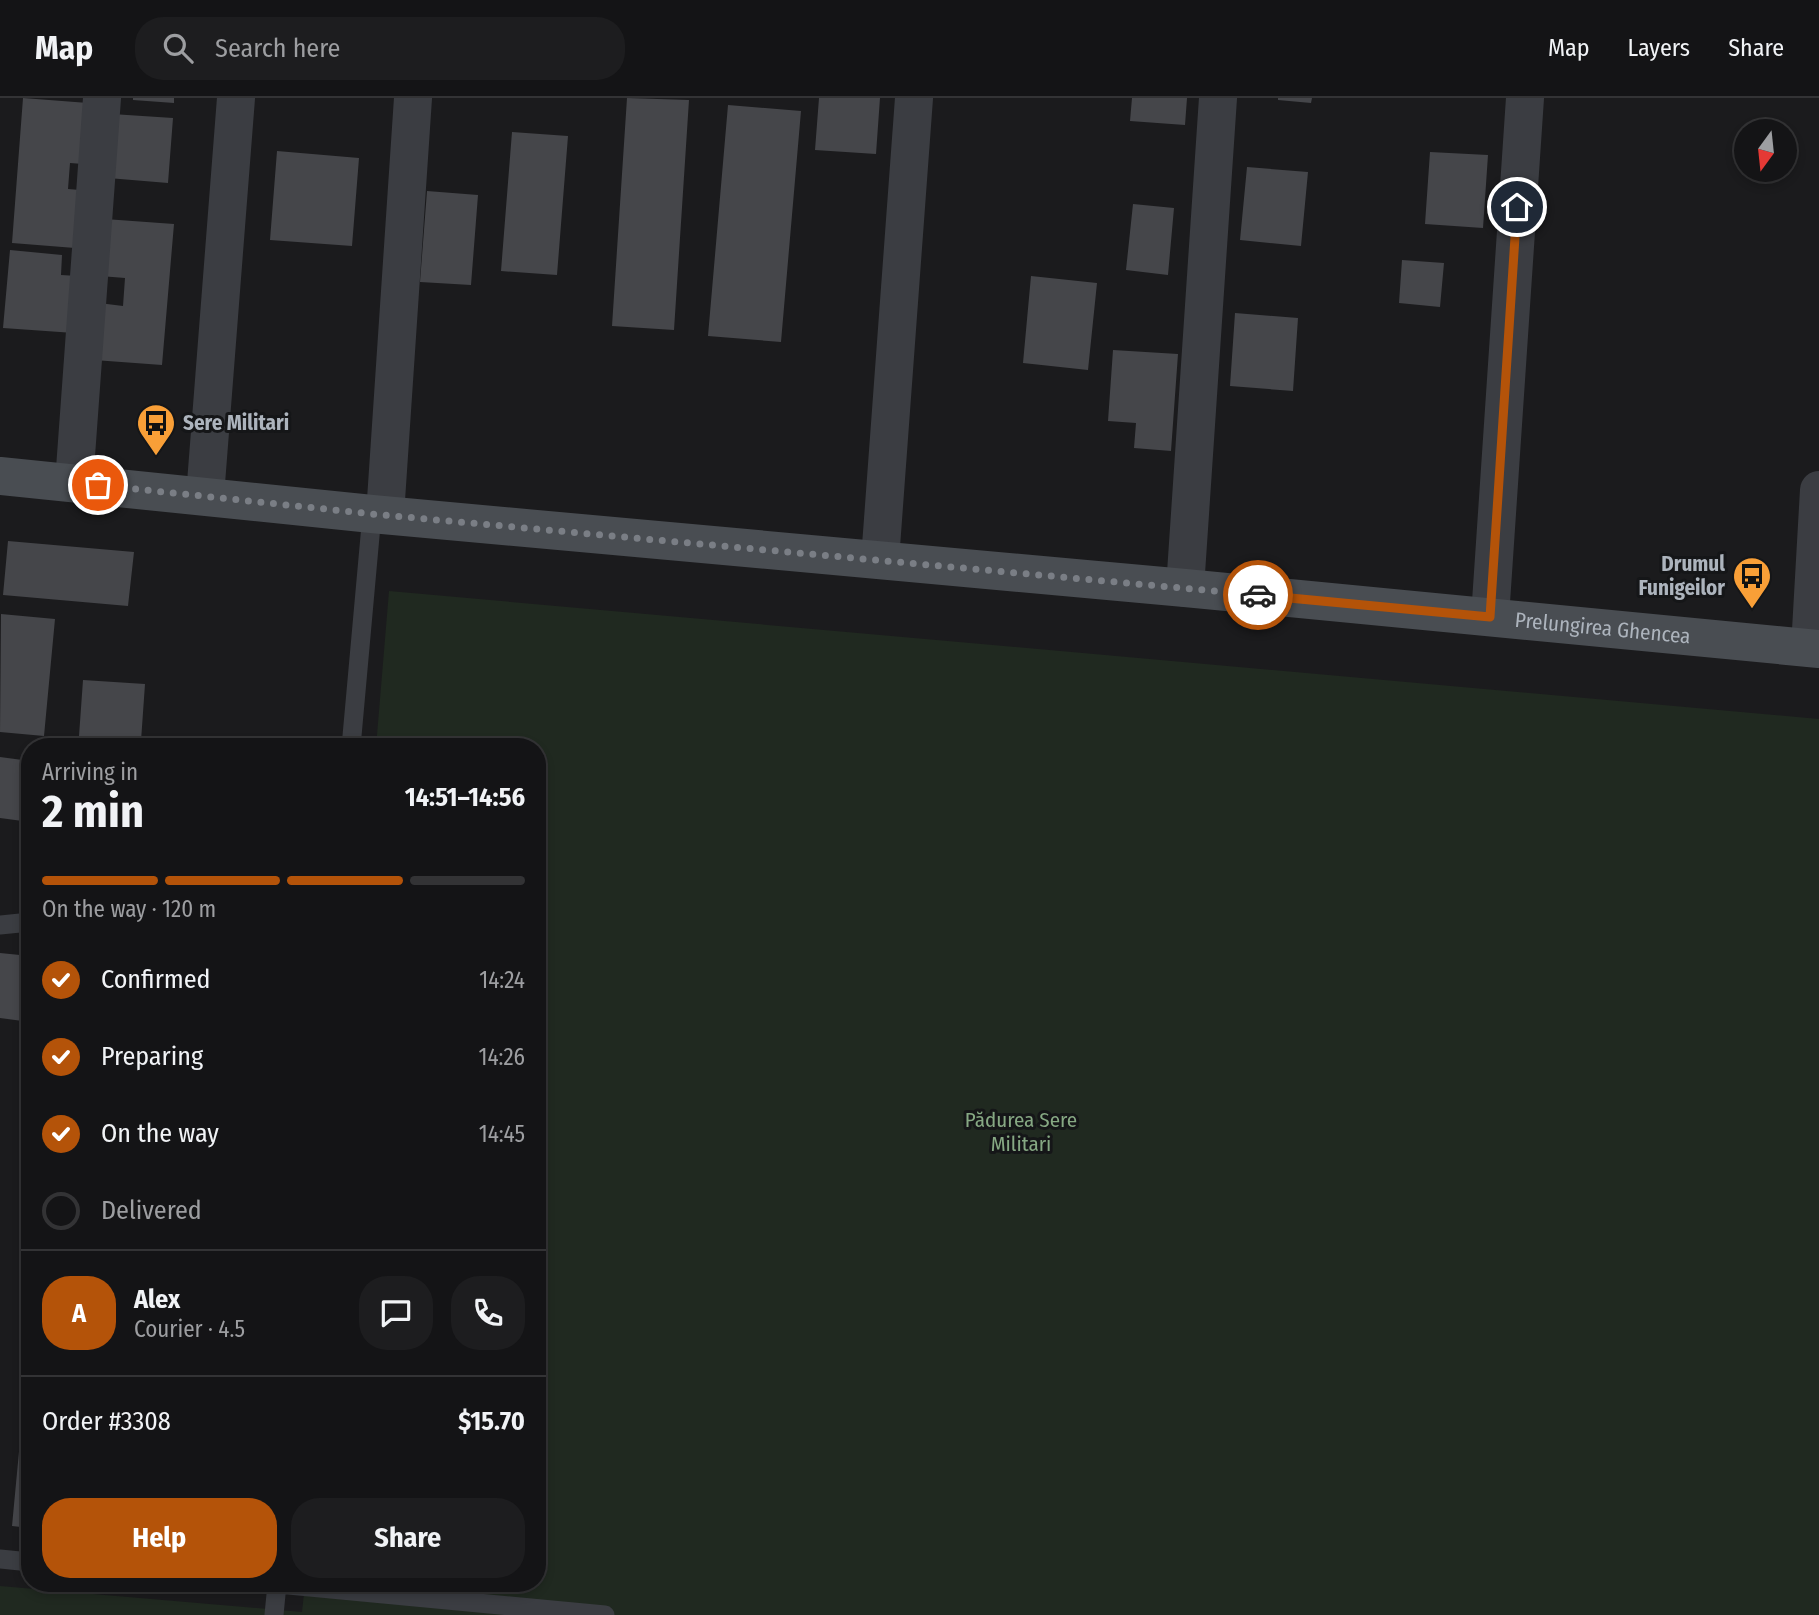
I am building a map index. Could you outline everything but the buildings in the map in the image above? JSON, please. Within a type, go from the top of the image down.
[{"type":"main road","name":"Prelungirea Ghencea","points":[[0,476],[1815,648]]},
{"type":"street","points":[[74,483],[102,98]]},
{"type":"street","points":[[205,496],[236,98]]},
{"type":"street","points":[[379,514],[413,98]]},
{"type":"street","points":[[880,560],[915,98]]},
{"type":"street","points":[[1185,587],[1218,98]]},
{"type":"street","points":[[1490,617],[1525,98]]},
{"type":"street","name":"Prelungirea Ghencea","points":[[1815,648],[1819,490]]},
{"type":"lane","points":[[352,738],[379,514]]},
{"type":"lane","points":[[0,925],[21,923]]},
{"type":"lane","points":[[0,1559],[21,1561]]},
{"type":"lane","points":[[274,1615],[277,1592]]},
{"type":"lane","points":[[362,1592],[605,1615]]},
{"type":"green space","name":"Pădurea Sere Militari","points":[[389,591],[1819,719],[1819,1615],[0,1615],[0,1586],[21,1588],[21,1592],[70,1592],[302,1612],[304,1592],[546,1592],[546,738],[377,738]]},
{"type":"way so far","points":[[98,485],[372,514],[1258,595]]},
{"type":"place","name":"Sere Militari","points":[[156,457]]},
{"type":"place","name":"Drumul Funigeilor","points":[[1752,610]]},
{"type":"route","points":[[1258,595],[1490,617],[1517,207]]}]
